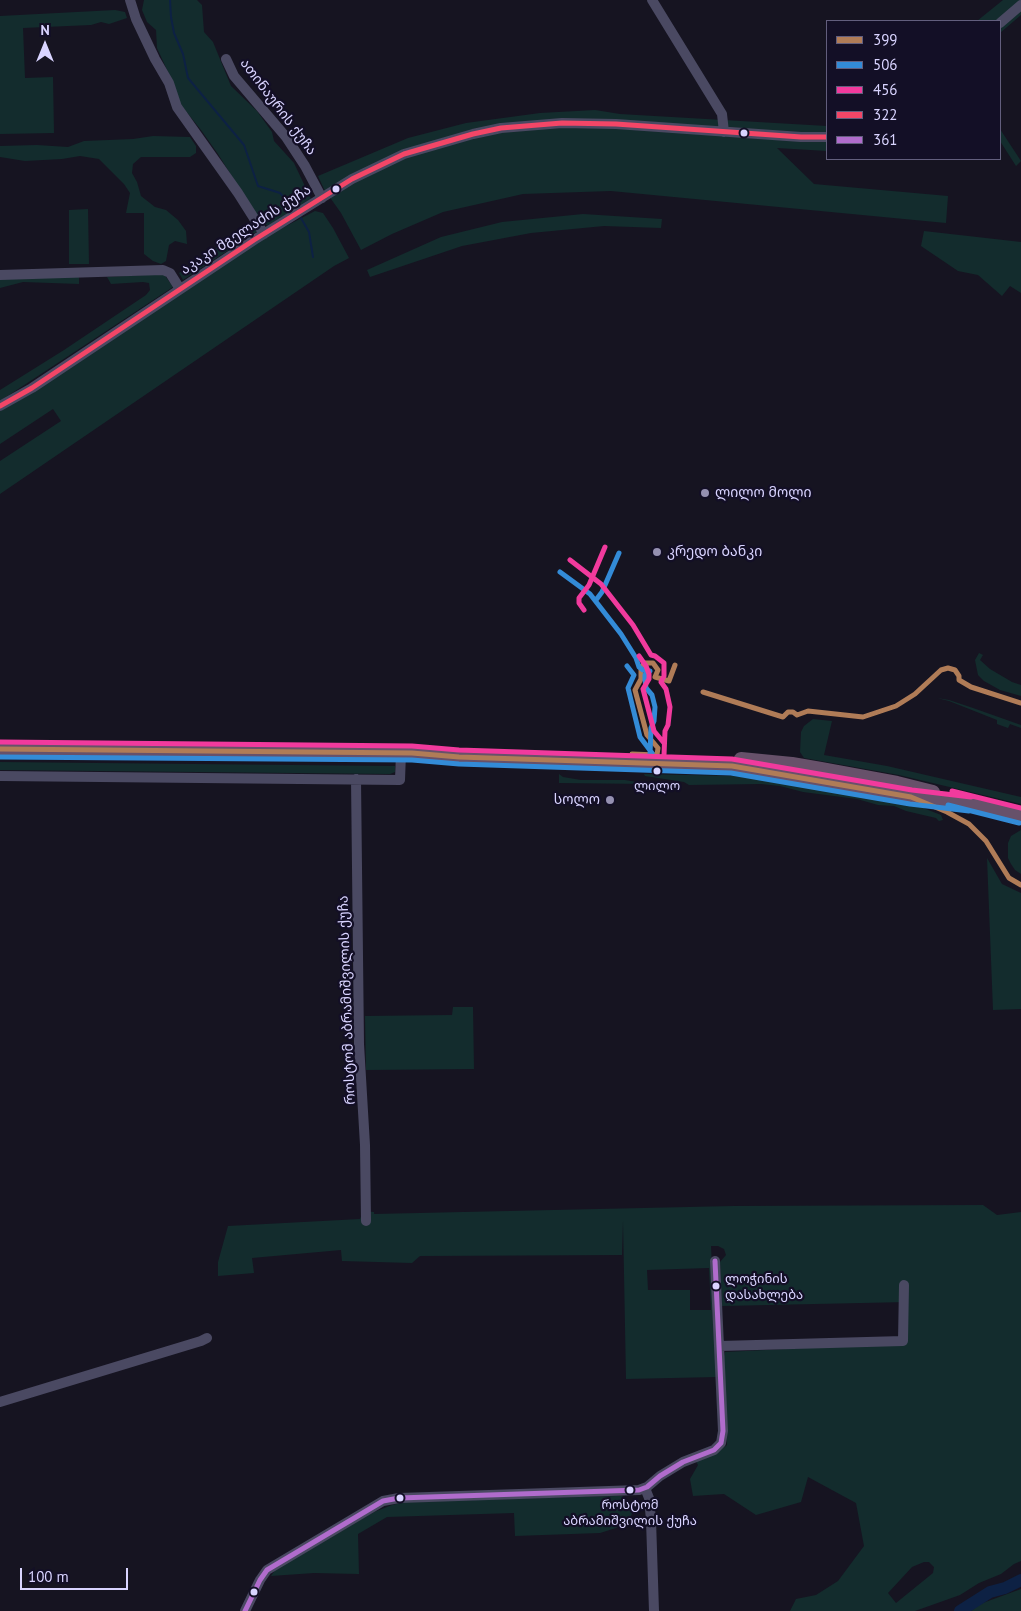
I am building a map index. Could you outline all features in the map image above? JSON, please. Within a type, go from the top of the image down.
[{"type":"highway","points":[[0,748],[406,753],[460,750],[527,751],[757,760],[792,764],[897,783],[970,804],[1021,816]]},
{"type":"street","points":[[130,0],[136,19],[169,82],[177,107],[238,193],[264,234]]},
{"type":"street","points":[[652,0],[722,114],[724,132]]},
{"type":"street","points":[[1001,22],[1021,5]]},
{"type":"street","name":"ათინაურის ქუჩა","points":[[226,59],[234,76],[286,137],[305,166],[322,198]]},
{"type":"street","name":"აკაკი მგელაძის ქუჩა","points":[[0,406],[32,388],[180,289],[352,178],[404,154],[501,128],[562,123],[826,138]]},
{"type":"street","points":[[0,275],[163,270],[170,273],[180,289]]},
{"type":"street","points":[[0,776],[400,780],[406,753]]},
{"type":"street","name":"როსტომ აბრამიშვილის ქუჩა","points":[[356,779],[359,1044],[366,1144],[366,1221]]},
{"type":"street","points":[[245,1611],[260,1580],[268,1570],[383,1501],[399,1498],[638,1490],[645,1488],[683,1462],[714,1450],[721,1443],[723,1431],[714,1261]]},
{"type":"street","points":[[720,1346],[903,1341],[904,1286]]},
{"type":"street","points":[[0,1402],[207,1338]]},
{"type":"street","points":[[645,1488],[651,1520],[654,1611]]},
{"type":"green space","points":[[144,0],[197,0],[202,5],[204,32],[213,42],[231,86],[257,111],[272,132],[274,141],[294,163],[311,199],[268,226],[261,223],[218,154],[181,105],[157,48],[156,30],[147,22],[142,10]]},
{"type":"green space","points":[[1003,0],[1021,0],[1021,15],[1001,32],[1001,20],[978,20]]},
{"type":"green space","points":[[115,10],[125,12],[127,18],[109,24],[101,22],[91,25],[23,28],[25,78],[53,77],[54,133],[0,134],[0,16]]},
{"type":"green space","points":[[595,110],[620,114],[826,126],[826,151],[777,148],[814,184],[948,196],[946,223],[611,191],[523,194],[443,212],[361,250],[318,176],[408,138],[466,123],[540,113]]},
{"type":"green space","points":[[1001,131],[1021,161],[1016,166],[1001,143]]},
{"type":"green space","points":[[153,136],[190,137],[196,146],[196,153],[190,157],[141,157],[133,164],[132,173],[141,196],[155,207],[166,210],[178,220],[186,231],[187,244],[175,241],[169,245],[166,261],[161,264],[144,254],[144,213],[126,213],[130,193],[124,184],[99,159],[80,156],[25,161],[0,157],[0,146],[37,145],[68,147],[84,141],[133,139]]},
{"type":"green space","points":[[88,209],[89,264],[69,264],[69,210]]},
{"type":"green space","points":[[315,211],[323,213],[349,258],[334,266],[0,494],[0,461],[61,421],[53,409],[0,444],[0,411],[69,369],[267,236]]},
{"type":"green space","points":[[583,214],[662,219],[661,228],[604,226],[531,233],[462,246],[370,277],[367,270],[441,237],[502,222]]},
{"type":"green space","points":[[253,226],[258,231],[183,280],[179,273],[241,231]]},
{"type":"green space","points":[[924,231],[1021,242],[1021,293],[1010,286],[1002,296],[978,275],[958,271],[921,246]]},
{"type":"green space","points":[[164,274],[173,287],[0,401],[0,390],[64,350],[146,295],[150,290],[149,283],[111,284],[107,277]]},
{"type":"green space","points":[[79,275],[79,284],[23,282],[0,288],[0,278]]},
{"type":"green space","points":[[979,653],[983,655],[980,660],[990,669],[1021,685],[1021,696],[1000,690],[984,681],[978,675],[975,660]]},
{"type":"green space","points":[[937,698],[949,700],[1021,725],[1021,728],[1010,724],[1008,728],[997,724],[997,720]]},
{"type":"green space","points":[[813,719],[832,721],[824,755],[887,766],[1021,797],[1021,804],[899,775],[804,758],[800,752],[801,732],[804,726]]},
{"type":"green space","points":[[0,762],[395,766],[395,772],[390,774],[0,770]]},
{"type":"green space","points":[[559,774],[563,777],[581,780],[625,780],[648,784],[559,783]]},
{"type":"green space","points":[[644,774],[733,776],[793,783],[908,802],[941,815],[943,820],[939,821],[936,818],[906,811],[894,806],[803,792],[780,786],[761,784],[689,785],[684,782],[645,776]]},
{"type":"green space","points":[[1021,830],[1021,874],[1015,870],[1008,858],[1008,843],[1011,836]]},
{"type":"green space","points":[[987,858],[1002,884],[1021,893],[1021,1009],[993,1010]]},
{"type":"green space","points":[[453,1007],[473,1007],[474,1069],[366,1070],[365,1016],[452,1015]]},
{"type":"green space","points":[[983,1205],[997,1215],[1021,1212],[1021,1561],[1001,1574],[979,1583],[960,1595],[915,1611],[790,1611],[796,1599],[816,1595],[838,1581],[864,1546],[856,1503],[808,1477],[801,1502],[756,1515],[724,1494],[693,1496],[690,1479],[698,1465],[696,1461],[716,1453],[727,1445],[722,1364],[725,1352],[905,1343],[908,1302],[722,1306],[720,1262],[726,1255],[724,1249],[718,1246],[711,1246],[717,1377],[626,1379],[623,1221],[622,1255],[420,1256],[412,1263],[342,1261],[341,1250],[252,1258],[254,1273],[218,1276],[218,1262],[228,1226],[360,1219],[363,1211],[374,1212],[374,1214],[733,1206]],"holes":[[[709,1268],[711,1310],[690,1310],[690,1290],[648,1290],[647,1270]],[[929,1562],[934,1567],[933,1573],[896,1603],[888,1593],[912,1567]]]},
{"type":"green space","points":[[622,1496],[630,1502],[633,1511],[631,1516],[628,1521],[616,1528],[600,1533],[515,1536],[514,1513],[387,1517],[358,1534],[359,1574],[314,1573],[271,1576],[275,1570],[374,1512],[405,1502]]},
{"type":"green space","points":[[1021,1589],[1021,1611],[971,1611],[980,1604]]},
{"type":"waterway","points":[[170,0],[174,33],[183,54],[188,78],[244,145],[258,186],[280,193],[293,208]]},
{"type":"waterway","points":[[301,218],[309,232],[313,257]]},
{"type":"waterway","points":[[960,1611],[990,1592],[1005,1588],[1021,1580]]},
{"type":"transit line","name":"322","points":[[0,406],[32,388],[254,240],[352,179],[404,154],[501,128],[562,123],[616,124],[801,137],[826,137]]},
{"type":"transit line","name":"456","points":[[584,610],[579,603],[579,598],[589,585],[605,547]]},
{"type":"transit line","name":"506","points":[[596,600],[602,592],[619,553]]},
{"type":"transit line","name":"456","points":[[570,560],[601,584],[633,625],[651,655],[664,663],[664,676],[661,682],[666,689],[670,707],[668,725],[665,731],[664,755]]},
{"type":"transit line","name":"506","points":[[560,572],[590,594],[621,634],[636,658],[639,667],[650,671],[645,675],[646,688],[652,695],[655,707],[654,721],[651,728],[650,755]]},
{"type":"transit line","name":"456","points":[[639,656],[649,674],[649,679],[643,689],[654,731],[664,743]]},
{"type":"transit line","name":"399","points":[[632,754],[657,755],[658,748],[647,735],[635,690],[641,679],[641,667],[645,663],[653,663],[658,670],[655,677],[669,681],[675,665]]},
{"type":"transit line","name":"506","points":[[627,666],[634,675],[628,688],[640,737],[652,753]]},
{"type":"transit line","name":"399","points":[[703,692],[783,717],[788,712],[793,712],[797,715],[808,711],[863,717],[896,706],[915,694],[941,670],[948,668],[955,670],[959,680],[971,687],[1021,703]]},
{"type":"transit line","name":"456","points":[[0,742],[412,746],[459,750],[732,759],[912,790],[971,797]]},
{"type":"transit line","name":"399","points":[[0,749],[412,753],[459,757],[732,766],[911,797],[947,812],[969,824],[986,841],[1009,878],[1021,885]]},
{"type":"transit line","name":"506","points":[[0,757],[412,760],[459,764],[731,773],[910,804],[969,811]]},
{"type":"transit line","name":"456","points":[[952,791],[1021,808]]},
{"type":"transit line","name":"506","points":[[948,805],[1019,823]]},
{"type":"transit line","name":"361","points":[[245,1611],[267,1570],[383,1501],[399,1498],[639,1490],[647,1487],[660,1476],[683,1462],[714,1450],[721,1443],[723,1431],[715,1261]]},
{"type":"place","name":"ლილო მოლი","points":[[705,493]]},
{"type":"place","name":"კრედო ბანკი","points":[[657,552]]},
{"type":"place","name":"ლილო","points":[[657,771]]},
{"type":"place","name":"სოლო","points":[[610,800]]},
{"type":"place","name":"ლოჭინის დასახლება","points":[[716,1286]]},
{"type":"place","name":"როსტომ აბრამიშვილის ქუჩა","points":[[630,1490]]}]
